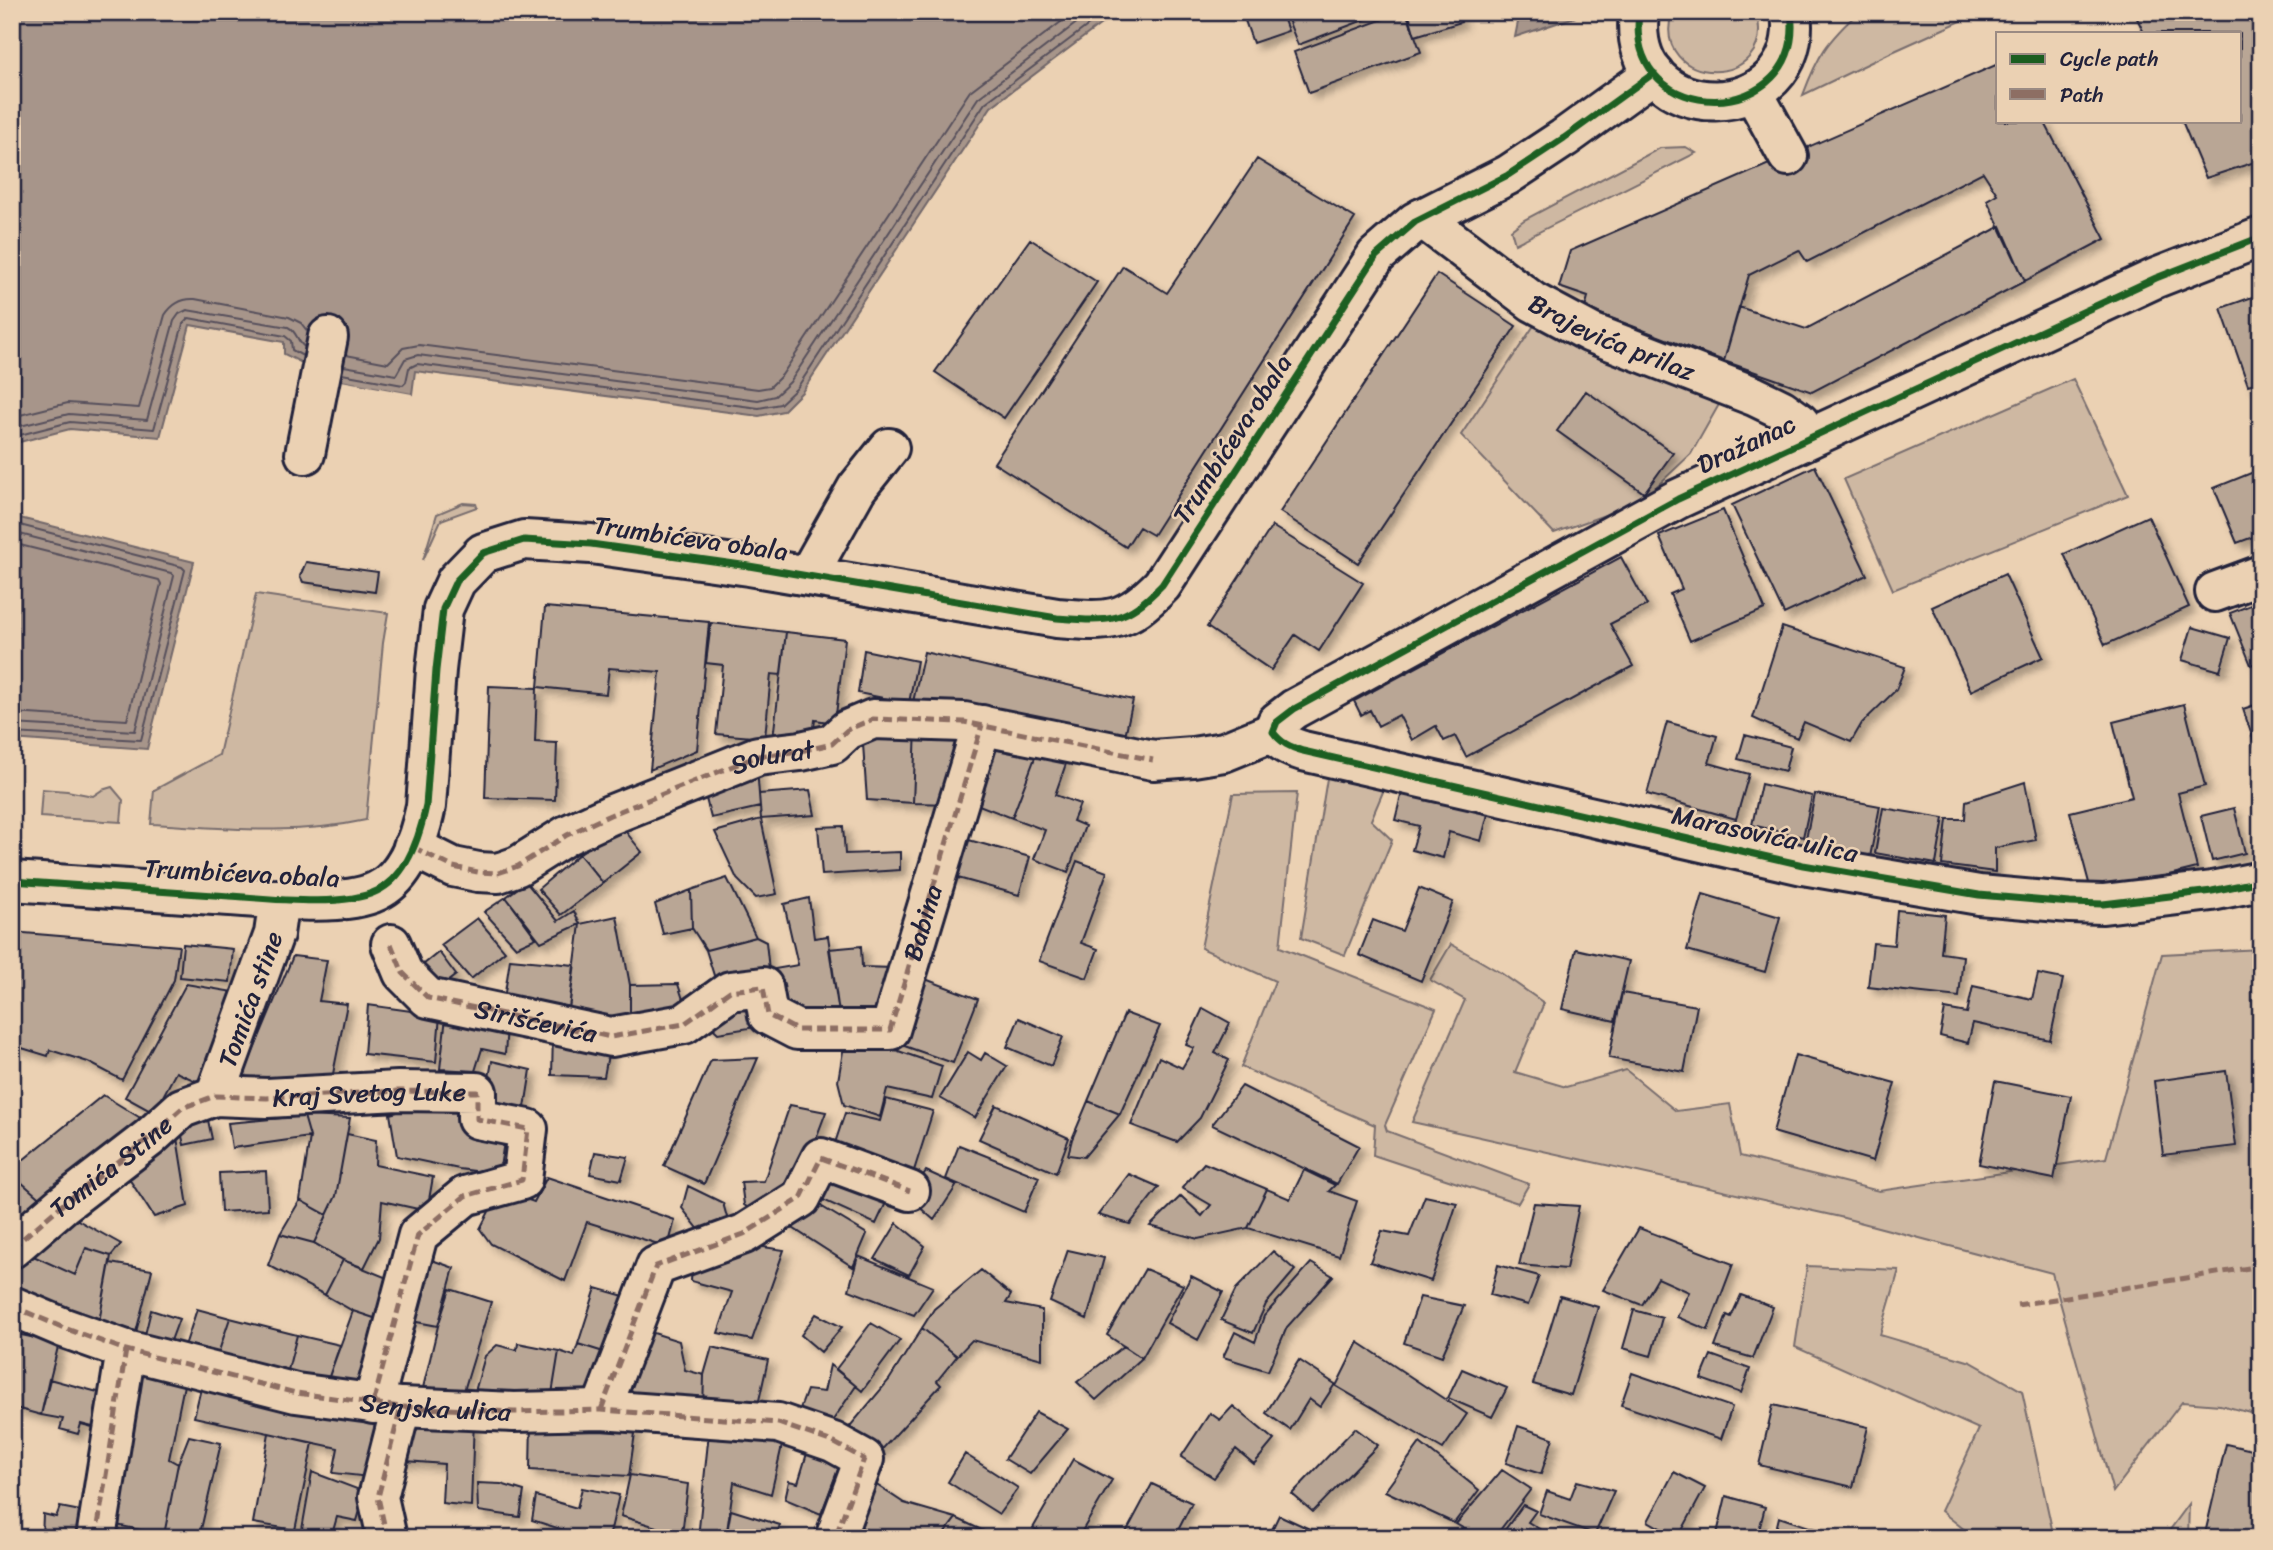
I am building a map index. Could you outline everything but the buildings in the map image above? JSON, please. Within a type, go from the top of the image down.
[{"type":"street","points":[[1639,12],[1637,27],[1642,51],[1654,73],[1670,88],[1690,98],[1711,102],[1733,100],[1754,92],[1770,79],[1783,63],[1790,43],[1791,12]]},
{"type":"street","name":"Trumbićeva obala","points":[[12,881],[346,901],[379,891],[399,872],[413,847],[426,806],[443,609],[456,581],[483,553],[524,540],[591,544],[808,575],[1057,618],[1094,621],[1122,616],[1141,607],[1162,586],[1376,256],[1422,218],[1508,175],[1654,73]]},
{"type":"street","points":[[1754,92],[1788,156]]},
{"type":"street","name":"Brajevića prilaz","points":[[1422,218],[1533,302],[1591,333],[1772,404],[1799,422],[1811,437]]},
{"type":"street","name":"Dražanac","points":[[1273,732],[1277,722],[1294,709],[1678,499],[2156,278],[2261,237]]},
{"type":"street","points":[[305,454],[328,337]]},
{"type":"street","points":[[808,575],[857,488],[889,448]]},
{"type":"street","points":[[2215,592],[2261,575]]},
{"type":"street","name":"Solurat","points":[[413,847],[453,867],[498,873],[518,866],[567,835],[610,815],[758,755],[801,751],[832,744],[847,730],[873,719],[982,724],[1153,760],[1224,752],[1273,732]]},
{"type":"street","name":"Babina","points":[[797,1030],[890,1030],[982,724]]},
{"type":"street","name":"Marasovića ulica","points":[[1273,732],[1278,740],[1287,746],[1303,751],[1617,825],[1803,866],[1979,895],[2070,904],[2104,904],[2213,891],[2261,881]]},
{"type":"street","name":"Tomića stine","points":[[215,1096],[270,946],[279,899]]},
{"type":"street","name":"Sirišćevića","points":[[391,944],[402,974],[428,998],[514,1017],[611,1037],[684,1024],[730,991],[763,987],[768,1015],[797,1030]]},
{"type":"street","name":"Kraj Svetog Luke","points":[[215,1096],[267,1098],[398,1091],[477,1092],[477,1119],[528,1129],[522,1180],[465,1196],[418,1235],[387,1406]]},
{"type":"street","name":"Tomića Stine","points":[[12,1248],[62,1205],[149,1138],[182,1108],[215,1096]]},
{"type":"street","points":[[601,1410],[656,1266],[744,1234],[801,1198],[821,1158],[910,1191]]},
{"type":"street","name":"Senjska ulica","points":[[12,1306],[126,1350],[296,1393],[387,1406],[514,1412],[601,1410],[778,1423],[833,1442],[863,1459],[835,1538]]},
{"type":"street","points":[[96,1538],[126,1350]]},
{"type":"street","points":[[387,1406],[378,1497],[387,1538]]},
{"type":"shaded area","points":[[1672,12],[1756,12],[1758,38],[1750,56],[1734,68],[1714,71],[1695,68],[1679,56],[1670,38]]},
{"type":"shaded area","points":[[1859,12],[1981,12],[1803,95],[1825,49]]},
{"type":"shaded area","points":[[1686,147],[1696,153],[1515,244],[1511,230],[1524,220],[1660,148]]},
{"type":"shaded area","points":[[1535,324],[1721,401],[1691,454],[1639,503],[1554,533],[1461,435]]},
{"type":"shaded area","points":[[2073,379],[2128,495],[1893,590],[1844,479]]},
{"type":"shaded area","points":[[463,503],[476,504],[477,507],[441,520],[423,560],[437,514]]},
{"type":"shaded area","points":[[256,594],[388,613],[366,820],[285,829],[151,824],[154,790],[219,755]]},
{"type":"shaded area","points":[[1328,772],[1388,780],[1371,820],[1392,840],[1345,955],[1301,938]]},
{"type":"shaded area","points":[[112,787],[123,800],[121,822],[40,817],[42,789],[93,796]]},
{"type":"shaded area","points":[[1297,793],[1280,947],[1436,1009],[1385,1125],[1387,1131],[1529,1184],[1518,1203],[1373,1155],[1375,1125],[1241,1067],[1275,981],[1201,948],[1233,794]]},
{"type":"shaded area","points":[[1451,944],[1501,973],[1544,1003],[1515,1072],[1566,1087],[1626,1070],[1676,1111],[1730,1104],[1740,1156],[1879,1191],[2106,1158],[2162,954],[2261,949],[2261,1401],[2255,1414],[2220,1405],[2182,1402],[2113,1492],[2052,1273],[1840,1217],[1412,1122],[1465,1000],[1430,980]]},
{"type":"shaded area","points":[[1807,1266],[1899,1270],[1880,1335],[1971,1362],[2022,1391],[2054,1538],[1975,1538],[1941,1511],[1979,1429],[1795,1347]]},
{"type":"shaded area","points":[[2189,1504],[2188,1538],[2164,1538]]},
{"type":"water","points":[[12,12],[1117,12],[991,107],[802,392],[783,411],[759,416],[415,371],[412,394],[336,380],[284,354],[284,342],[190,325],[160,437],[70,429],[12,444]]},
{"type":"water","points":[[1520,12],[1574,12],[1575,17],[1515,37]]},
{"type":"water","points":[[12,516],[194,562],[147,749],[12,739]]},
{"type":"pier","points":[[336,380],[412,394],[411,397],[339,384],[331,420]]},
{"type":"marked path","points":[[413,847],[453,867],[498,873],[518,866],[567,835],[610,815],[758,756],[832,744],[847,730],[873,719],[964,722],[1153,760]]},
{"type":"marked path","points":[[391,944],[403,973],[428,998],[611,1037],[684,1024],[730,991],[763,987],[768,1015],[797,1030],[890,1030],[982,725]]},
{"type":"marked path","points":[[12,1248],[62,1205],[149,1138],[182,1108],[215,1096],[267,1098],[398,1091],[477,1092],[477,1119],[528,1129],[522,1180],[465,1196],[418,1235],[373,1404]]},
{"type":"marked path","points":[[601,1410],[656,1266],[744,1234],[801,1198],[821,1158],[910,1191]]},
{"type":"marked path","points":[[2017,1305],[2261,1266]]},
{"type":"marked path","points":[[12,1306],[126,1350],[296,1393],[401,1407],[514,1412],[601,1410],[778,1423],[833,1442],[864,1459],[835,1538]]},
{"type":"marked path","points":[[96,1538],[126,1350]]},
{"type":"marked path","points":[[387,1538],[378,1497],[401,1407]]},
{"type":"cycle path","points":[[1639,12],[1642,51],[1659,79],[1685,95],[1715,100],[1746,95],[1772,78],[1788,50],[1791,12]]},
{"type":"cycle path","points":[[12,881],[321,901],[361,896],[387,885],[404,866],[410,854],[426,806],[443,609],[456,581],[483,553],[524,540],[591,544],[749,566],[1057,618],[1103,620],[1126,614],[1162,585],[1376,256],[1415,222],[1508,175],[1654,73]]},
{"type":"cycle path","points":[[2261,237],[2156,278],[1678,499],[1294,709],[1277,722],[1273,732],[1286,744],[1303,751],[1803,865],[1979,895],[2103,904],[2212,891],[2261,881]]}]
